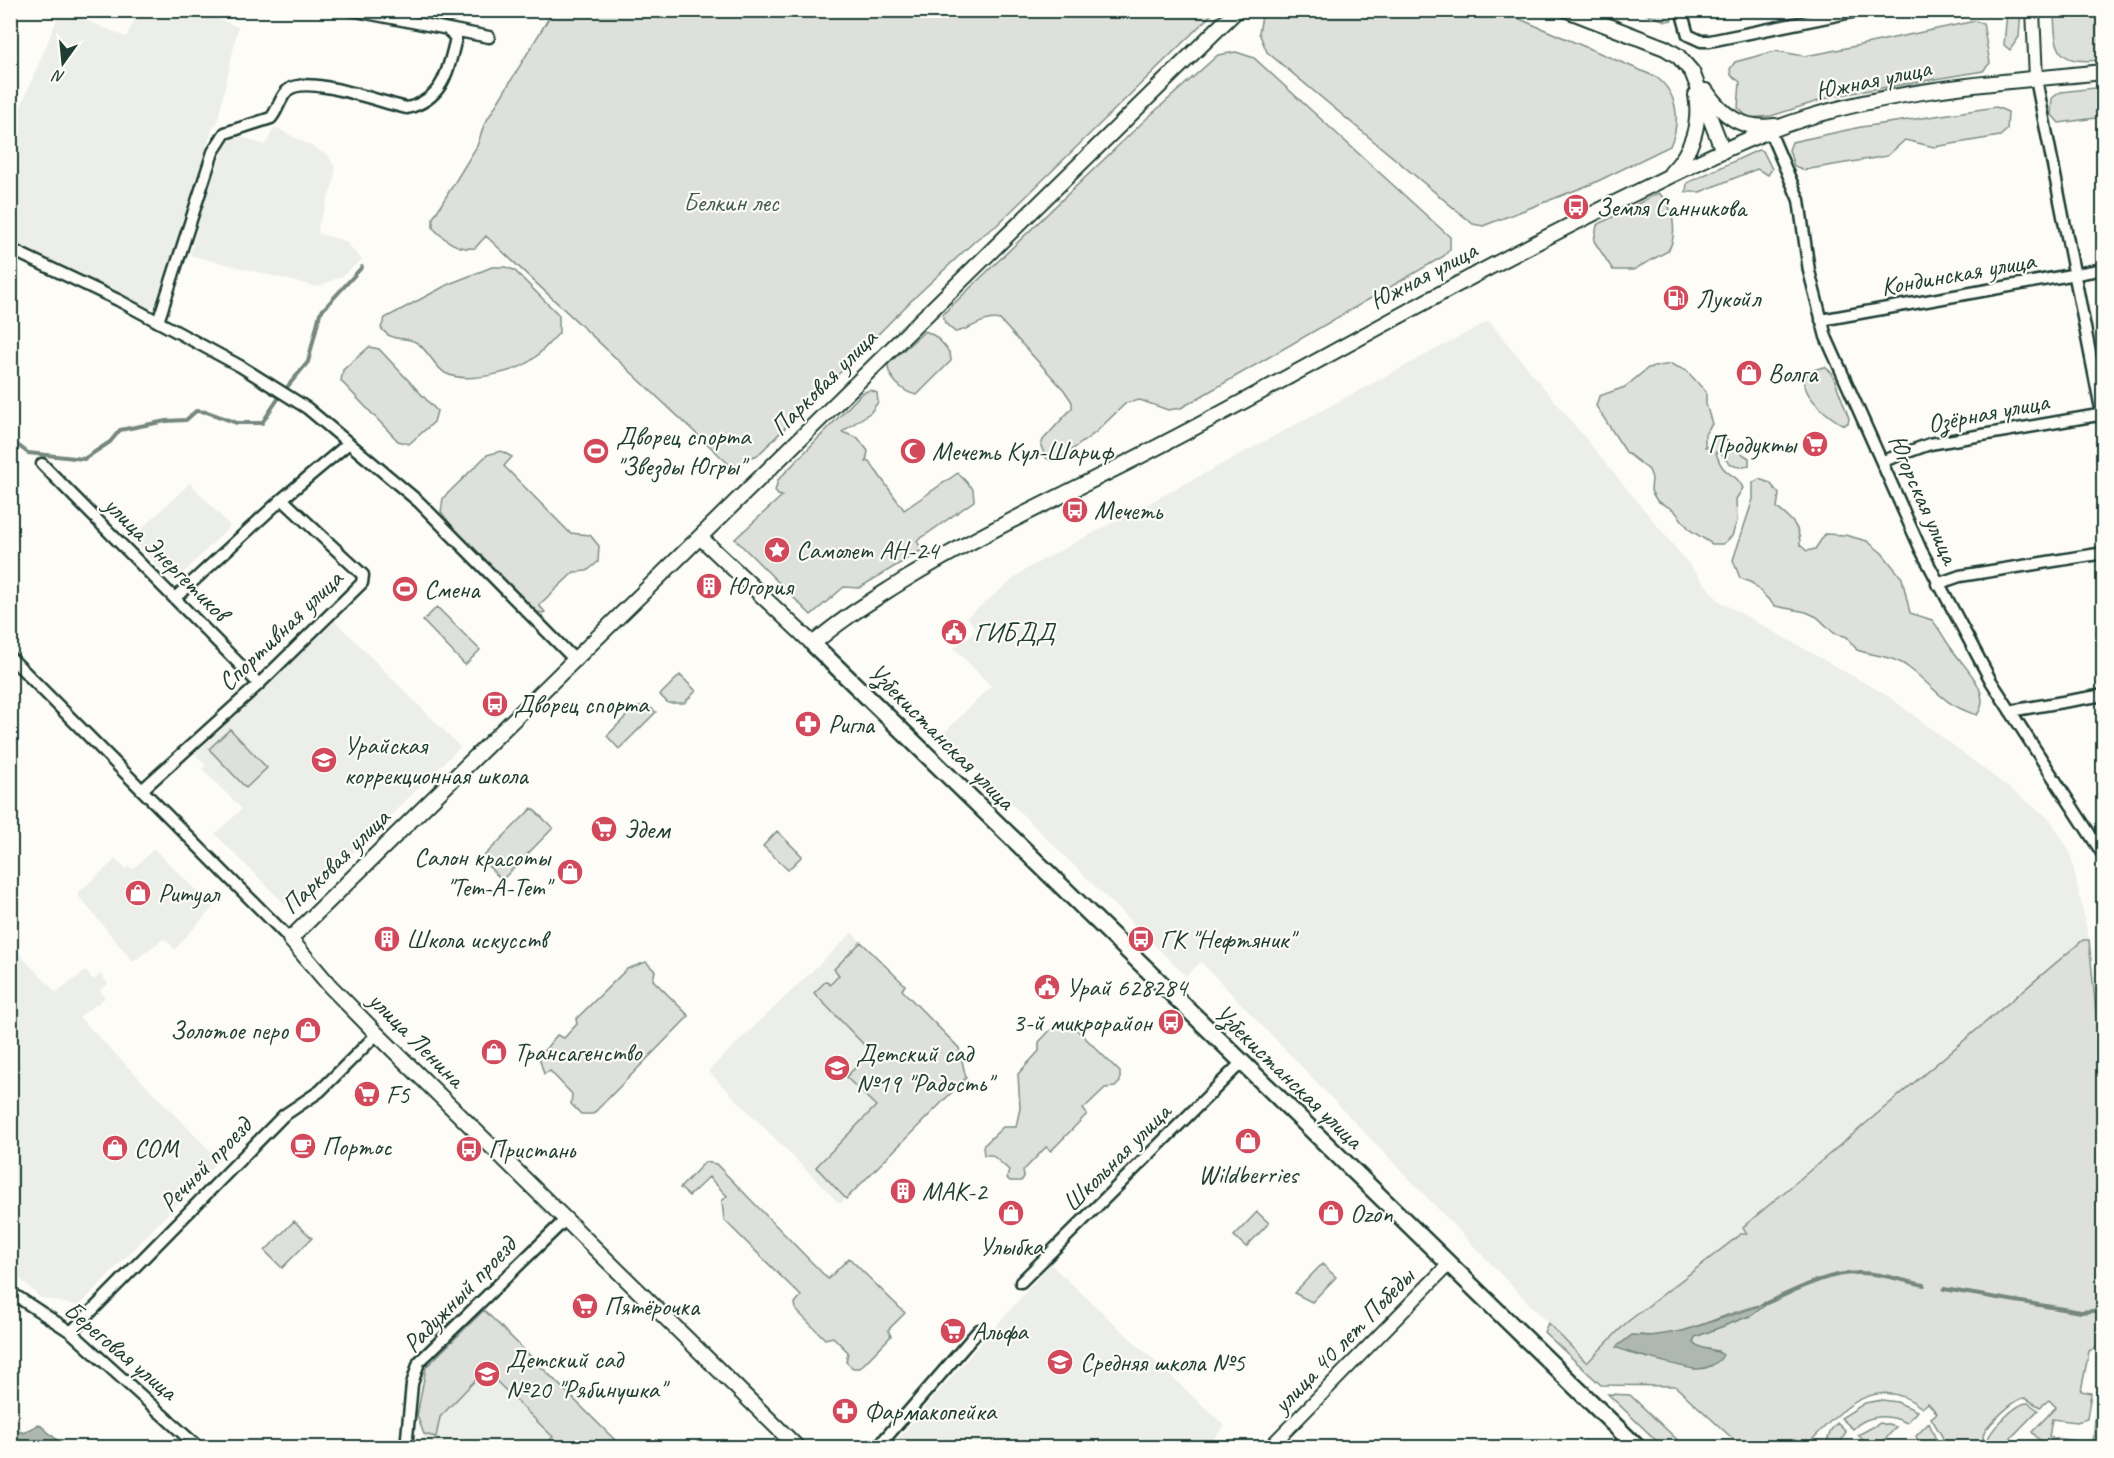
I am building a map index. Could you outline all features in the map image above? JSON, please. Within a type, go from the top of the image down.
[{"type":"main road","name":"Парковая улица","points":[[290,939],[576,661],[925,314],[1237,10]]},
{"type":"main road","points":[[1567,10],[1665,48],[1678,56],[1716,106],[1740,124],[1760,126],[1789,124]]},
{"type":"main road","points":[[1692,72],[1723,152]]},
{"type":"main road","points":[[1663,180],[1682,159],[1696,131],[1698,106],[1692,72]]},
{"type":"main road","name":"Южная улица","points":[[813,644],[839,622],[939,558],[1003,523],[1167,443],[1461,280],[1723,152],[1789,124],[1881,99],[1928,90],[2103,72]]},
{"type":"main road","name":"Узбекистанская улица","points":[[700,538],[813,644],[1638,1448]]},
{"type":"main road","name":"улица Ленина","points":[[290,939],[330,986],[377,1034],[798,1448]]},
{"type":"street","points":[[351,10],[489,37]]},
{"type":"street","points":[[1681,10],[1688,35],[1701,41],[1862,10]]},
{"type":"street","points":[[2033,10],[2036,79],[2103,417]]},
{"type":"street","points":[[158,322],[213,152],[225,133],[271,118],[285,93],[296,86],[333,89],[407,108],[431,99],[447,76],[456,38],[448,30]]},
{"type":"street","name":"Югорская улица","points":[[1770,132],[1799,200],[1809,271],[1821,320],[1832,350],[1937,584],[2010,711],[2099,841],[2103,856]]},
{"type":"street","points":[[10,249],[99,290],[307,408],[426,509],[576,661]]},
{"type":"street","name":"Кондинская улица","points":[[1821,320],[2103,269]]},
{"type":"street","name":"Озёрная улица","points":[[1883,461],[1930,444],[2103,417]]},
{"type":"street","points":[[175,598],[282,499],[349,442]]},
{"type":"street","name":"улица Энергетиков","points":[[42,464],[259,684]]},
{"type":"street","name":"Спортивная улица","points":[[142,790],[259,684],[364,580],[363,575],[282,499]]},
{"type":"street","points":[[1937,584],[1960,576],[2103,553]]},
{"type":"street","name":"улица Ленина","points":[[10,657],[290,939]]},
{"type":"street","points":[[2010,711],[2103,695]]},
{"type":"street","name":"Речной проезд","points":[[71,1332],[283,1116],[320,1091],[377,1034]]},
{"type":"street","name":"Школьная улица","points":[[1021,1282],[1241,1063]]},
{"type":"street","name":"Радужный проезд","points":[[406,1448],[412,1384],[419,1362],[566,1219]]},
{"type":"street","name":"улица 40 лет Победы","points":[[1269,1448],[1449,1264]]},
{"type":"street","name":"Береговая улица","points":[[10,1292],[71,1332],[199,1448]]},
{"type":"street","points":[[877,1448],[979,1330]]},
{"type":"shaded area","points":[[61,10],[126,37],[139,11],[222,11],[219,19],[238,27],[217,124],[213,127],[155,306],[149,308],[11,243],[11,130]]},
{"type":"shaded area","points":[[275,127],[328,155],[335,168],[334,181],[318,227],[319,234],[345,241],[362,260],[342,276],[317,287],[190,255],[203,205],[229,136],[236,135],[265,145]]},
{"type":"shaded area","points":[[1489,321],[1719,601],[1888,696],[2050,819],[2070,852],[2089,940],[1587,1364],[1201,962],[1186,976],[942,735],[991,686],[954,648],[977,630],[967,617],[1026,569]]},
{"type":"shaded area","points":[[190,483],[230,526],[174,582],[131,539]]},
{"type":"shaded area","name":"Урайская коррекционная школа","points":[[335,621],[460,747],[299,906],[287,906],[215,834],[242,809],[202,769],[206,765],[195,754]]},
{"type":"shaded area","points":[[154,849],[213,907],[175,949],[164,938],[133,962],[77,894],[116,859],[126,869],[129,866],[133,869]]},
{"type":"shaded area","name":"Детский сад №19 \"Радость\"","points":[[852,933],[905,985],[902,990],[959,1048],[966,1078],[840,1204],[708,1071]]},
{"type":"shaded area","points":[[11,946],[56,992],[86,971],[93,980],[101,974],[108,984],[100,990],[105,998],[79,1017],[219,1160],[79,1306],[41,1298],[11,1270]]},
{"type":"shaded area","name":"Средняя школа №5","points":[[1050,1264],[1225,1426],[1205,1447],[890,1448]]},
{"type":"shaded area","points":[[1768,1303],[1752,1315],[1695,1337],[1693,1342],[1696,1345],[1723,1355],[1715,1364],[1707,1367],[1689,1368],[1616,1347],[1632,1335],[1651,1336],[1683,1331]]},
{"type":"shaded area","name":"Детский сад №20 \"Рябинушка\"","points":[[484,1310],[622,1447],[421,1447],[424,1434],[417,1416],[426,1367]]},
{"type":"shaded area","points":[[39,1424],[65,1447],[11,1447],[11,1427],[24,1433]]},
{"type":"green space","name":"Белкин лес","points":[[553,11],[1215,11],[996,226],[977,239],[913,299],[758,455],[746,459],[735,470],[486,236],[475,248],[463,248],[447,241],[433,228],[433,218],[477,146],[484,125]]},
{"type":"green space","points":[[1270,11],[1501,11],[1656,77],[1669,91],[1673,100],[1676,127],[1670,146],[1594,183],[1483,226],[1473,224],[1267,52],[1259,33],[1262,16]]},
{"type":"green space","points":[[1637,11],[1672,11],[1672,20],[1666,21]]},
{"type":"green space","points":[[2021,11],[2019,37],[2010,50],[2004,45],[2007,12]]},
{"type":"green space","points":[[2054,11],[2103,11],[2103,60],[2076,60],[2062,53],[2056,37]]},
{"type":"green space","points":[[1975,21],[1983,23],[1990,63],[1983,71],[1834,96],[1771,116],[1749,118],[1738,108],[1740,82],[1731,75],[1730,69],[1735,62],[1776,51],[1804,56],[1822,53]]},
{"type":"green space","points":[[1236,52],[1254,58],[1450,237],[1450,249],[1444,256],[1181,408],[1168,410],[1140,400],[1126,403],[1095,433],[1058,460],[1052,461],[1046,458],[1041,446],[1043,440],[1072,408],[1072,402],[1064,390],[1000,320],[988,320],[955,332],[945,323],[943,314],[1145,120],[1218,55]]},
{"type":"green space","points":[[2103,87],[2103,117],[2059,123],[2051,114],[2052,98],[2061,92]]},
{"type":"green space","points":[[1996,107],[2008,112],[2007,130],[2000,136],[1934,147],[1905,140],[1887,156],[1804,170],[1794,166],[1789,150],[1792,142],[1861,127]]},
{"type":"green space","points":[[1758,150],[1763,151],[1772,169],[1768,175],[1757,169],[1700,192],[1686,192],[1687,183]]},
{"type":"green space","points":[[1658,193],[1668,204],[1673,220],[1673,237],[1668,251],[1633,270],[1613,270],[1594,241],[1597,225]]},
{"type":"green space","points":[[492,267],[514,270],[559,315],[559,333],[540,353],[525,364],[490,375],[454,376],[441,370],[417,343],[394,338],[381,328],[385,318],[449,284]]},
{"type":"green space","points":[[925,331],[942,343],[949,352],[951,361],[917,395],[897,384],[890,374],[888,364]]},
{"type":"green space","points":[[369,347],[379,349],[437,411],[434,422],[409,444],[398,441],[341,381],[343,370]]},
{"type":"green space","points":[[1671,364],[1687,371],[1706,392],[1706,404],[1712,424],[1705,434],[1705,447],[1711,447],[1716,438],[1730,441],[1738,451],[1749,458],[1749,465],[1740,467],[1729,463],[1720,452],[1716,452],[1722,467],[1737,479],[1743,488],[1736,499],[1737,521],[1732,536],[1723,544],[1712,544],[1690,530],[1674,510],[1657,501],[1651,491],[1652,478],[1649,470],[1626,452],[1596,406],[1599,396],[1625,387],[1648,368]]},
{"type":"green space","points":[[1825,367],[1832,373],[1849,418],[1848,423],[1844,425],[1816,404],[1805,386],[1805,378],[1811,371]]},
{"type":"green space","points":[[870,390],[877,393],[878,402],[871,412],[842,432],[858,438],[868,451],[866,462],[869,461],[904,510],[958,473],[973,489],[974,501],[917,541],[922,550],[859,588],[844,587],[811,615],[735,539],[782,496],[775,491],[778,480],[862,393]]},
{"type":"green space","points":[[501,451],[512,457],[504,466],[570,533],[590,535],[599,546],[598,562],[587,571],[574,572],[539,605],[545,612],[543,613],[536,612],[464,541],[441,512],[443,498],[487,455]]},
{"type":"green space","points":[[1759,479],[1770,483],[1779,494],[1777,508],[1794,524],[1800,538],[1800,545],[1807,551],[1815,549],[1825,534],[1845,535],[1867,541],[1882,553],[1902,578],[1910,613],[1932,620],[1975,680],[1982,697],[1977,715],[1955,706],[1903,664],[1857,650],[1847,637],[1834,633],[1817,617],[1806,612],[1775,606],[1752,583],[1740,578],[1733,560],[1753,499],[1753,483]]},
{"type":"green space","points":[[437,607],[480,650],[465,665],[423,621]]},
{"type":"green space","points":[[680,675],[696,691],[684,703],[668,703],[660,695]]},
{"type":"green space","points":[[647,705],[656,712],[619,749],[607,736],[634,708]]},
{"type":"green space","points":[[230,729],[267,768],[246,788],[209,749]]},
{"type":"green space","points":[[532,808],[553,828],[502,880],[481,859]]},
{"type":"green space","points":[[777,831],[802,856],[788,870],[763,846]]},
{"type":"green space","points":[[2083,940],[2089,940],[2104,1095],[2104,1344],[2089,1351],[2081,1391],[2091,1393],[2087,1419],[2077,1422],[2052,1419],[2049,1437],[2075,1441],[2074,1447],[2046,1447],[2032,1432],[2056,1407],[2049,1400],[2040,1407],[2025,1398],[2009,1407],[1984,1433],[1983,1439],[1986,1447],[1945,1448],[1942,1436],[1931,1418],[1937,1413],[1928,1403],[1922,1408],[1905,1397],[1888,1393],[1872,1395],[1843,1410],[1805,1447],[1742,1447],[1675,1386],[1601,1385],[1544,1332],[1548,1323],[1587,1363],[1626,1323],[1741,1234],[1747,1234],[1743,1227]],"holes":[[[1766,1304],[1752,1315],[1695,1337],[1693,1342],[1697,1347],[1718,1351],[1696,1369],[1628,1353],[1640,1335],[1672,1334],[1750,1307]]]},
{"type":"green space","points":[[861,942],[905,985],[902,990],[959,1048],[966,1078],[846,1199],[816,1167],[876,1106],[846,1077],[871,1052],[814,993],[826,981],[830,985],[839,975],[834,969]]},
{"type":"green space","points":[[646,962],[655,971],[653,980],[689,1016],[593,1114],[581,1114],[571,1104],[572,1094],[550,1071],[544,1074],[539,1057],[557,1035],[564,1038],[577,1024],[576,1019],[627,969]]},
{"type":"green space","points":[[1056,1024],[1071,1024],[1120,1072],[1120,1082],[1115,1087],[1105,1088],[1083,1109],[1087,1114],[1051,1151],[1046,1147],[1023,1171],[1024,1177],[1021,1181],[1010,1181],[1007,1178],[1009,1170],[992,1155],[984,1155],[983,1146],[1003,1127],[1016,1127],[1020,1108],[1018,1074],[1039,1051],[1039,1042]]},
{"type":"green space","points":[[705,1162],[716,1164],[828,1279],[849,1258],[905,1313],[888,1330],[891,1336],[860,1368],[853,1368],[846,1362],[848,1352],[833,1337],[825,1339],[796,1310],[795,1303],[801,1296],[724,1220],[722,1201],[727,1196],[709,1177],[689,1196],[680,1188]]},
{"type":"green space","points":[[1257,1212],[1269,1223],[1246,1247],[1234,1236]]},
{"type":"green space","points":[[294,1221],[312,1238],[282,1268],[265,1251]]},
{"type":"green space","points":[[1322,1264],[1336,1277],[1312,1302],[1294,1293]]},
{"type":"green space","name":"Детский сад №20 \"Рябинушка\"","points":[[484,1310],[622,1447],[544,1446],[553,1437],[485,1370],[440,1417],[436,1437],[424,1434],[417,1416],[426,1367]]},
{"type":"green space","points":[[2102,1380],[2103,1447],[2093,1445],[2096,1405]]},
{"type":"green space","points":[[1608,1394],[1630,1395],[1685,1447],[1663,1447]]},
{"type":"green space","points":[[1882,1400],[1897,1402],[1917,1411],[1907,1423],[1893,1418],[1878,1417],[1865,1420],[1853,1429],[1841,1418],[1865,1403]]},
{"type":"green space","points":[[2028,1403],[2038,1410],[2002,1447],[1992,1447],[1987,1442],[1998,1425],[2017,1407]]},
{"type":"green space","points":[[1837,1423],[1846,1432],[1838,1447],[1825,1447],[1831,1430]]},
{"type":"green space","points":[[1880,1423],[1896,1427],[1882,1443],[1868,1445],[1858,1435]]},
{"type":"green space","points":[[1929,1423],[1939,1447],[1921,1447],[1916,1436]]},
{"type":"waterway","points":[[288,386],[308,362],[320,313],[362,267]]},
{"type":"waterway","points":[[10,439],[28,453],[84,459],[110,442],[120,430],[166,421],[186,420],[196,411],[207,412],[237,423],[262,423],[278,399]]},
{"type":"waterway","points":[[1764,1304],[1809,1284],[1844,1274],[1873,1274],[1924,1285]]},
{"type":"waterway","points":[[1944,1289],[2081,1312],[2104,1310]]},
{"type":"place","name":"Земля Санникова","points":[[1576,207]]},
{"type":"place","name":"Лукойл","points":[[1676,298]]},
{"type":"place","name":"Волга","points":[[1749,373]]},
{"type":"place","name":"Продукты","points":[[1815,444]]},
{"type":"place","name":"Дворец спорта \"Звезды Югры\"","points":[[596,451]]},
{"type":"place","name":"Мечеть Кул-Шариф","points":[[913,451]]},
{"type":"place","name":"Мечеть","points":[[1075,510]]},
{"type":"place","name":"Самолет АН-24","points":[[777,550]]},
{"type":"place","name":"Югория","points":[[709,586]]},
{"type":"place","name":"Смена","points":[[405,589]]},
{"type":"place","name":"ГИБДД","points":[[954,632]]},
{"type":"place","name":"Дворец спорта","points":[[495,704]]},
{"type":"place","name":"Ригла","points":[[808,724]]},
{"type":"place","name":"Урайская коррекционная школа","points":[[324,760]]},
{"type":"place","name":"Эдем","points":[[604,829]]},
{"type":"place","name":"Салон красоты \"Тет-А-Тет\"","points":[[570,872]]},
{"type":"place","name":"Ритуал","points":[[138,893]]},
{"type":"place","name":"Школа искусств","points":[[387,939]]},
{"type":"place","name":"ГК \"Нефтяник\"","points":[[1141,939]]},
{"type":"place","name":"Урай 628284","points":[[1047,987]]},
{"type":"place","name":"3-й микрорайон","points":[[1171,1022]]},
{"type":"place","name":"Золотое перо","points":[[308,1030]]},
{"type":"place","name":"Трансагенство","points":[[494,1052]]},
{"type":"place","name":"Детский сад №19 \"Радость\"","points":[[837,1068]]},
{"type":"place","name":"F5","points":[[367,1094]]},
{"type":"place","name":"Wildberries","points":[[1248,1141]]},
{"type":"place","name":"Портос","points":[[303,1146]]},
{"type":"place","name":"СОМ","points":[[115,1148]]},
{"type":"place","name":"Пристань","points":[[469,1149]]},
{"type":"place","name":"МАК-2","points":[[903,1191]]},
{"type":"place","name":"Улыбка","points":[[1011,1213]]},
{"type":"place","name":"Ozon","points":[[1331,1213]]},
{"type":"place","name":"Пятёрочка","points":[[585,1306]]},
{"type":"place","name":"Альфа","points":[[953,1331]]},
{"type":"place","name":"Средняя школа №5","points":[[1060,1362]]},
{"type":"place","name":"Детский сад №20 \"Рябинушка\"","points":[[487,1374]]},
{"type":"place","name":"Фармакопейка","points":[[845,1411]]}]
